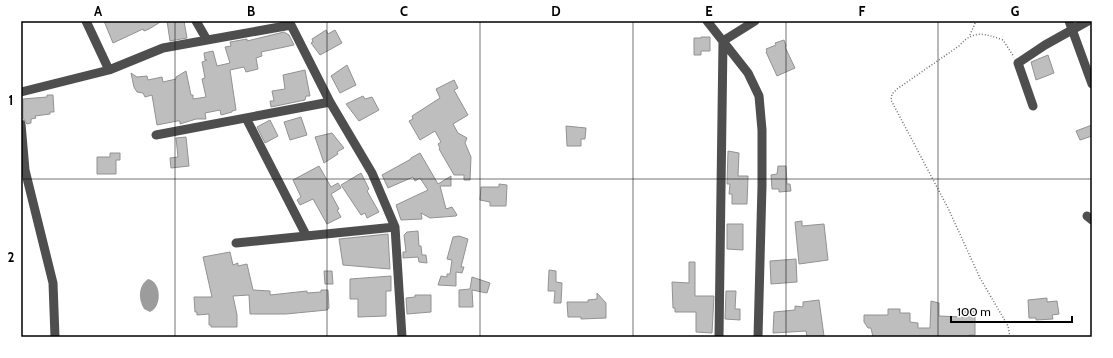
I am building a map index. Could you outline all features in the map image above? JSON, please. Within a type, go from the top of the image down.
[{"type":"street","points":[[86,21],[109,70]]},
{"type":"street","points":[[196,21],[207,40]]},
{"type":"street","points":[[707,21],[748,73],[759,96],[762,130],[762,186],[758,337]]},
{"type":"street","points":[[723,41],[755,21]]},
{"type":"street","points":[[1033,106],[1018,63],[1071,25],[1088,21]]},
{"type":"street","points":[[21,92],[109,70],[163,48],[291,25],[330,102],[372,173],[395,227],[402,337]]},
{"type":"street","points":[[1071,25],[1092,84]]},
{"type":"street","points":[[719,337],[723,41]]},
{"type":"street","points":[[156,135],[330,102]]},
{"type":"street","points":[[246,118],[306,235]]},
{"type":"street","points":[[21,124],[23,170],[53,284],[55,337]]},
{"type":"street","points":[[236,243],[395,227]]},
{"type":"path","points":[[976,21],[969,36],[959,46],[897,89],[892,94],[891,100],[948,208],[980,278],[1008,326],[1010,337]]},
{"type":"path","points":[[969,36],[978,34],[1003,40],[1018,63]]},
{"type":"shaded area","points":[[148,279],[153,281],[156,285],[159,295],[157,305],[150,312],[144,309],[140,297],[142,285]]},
{"type":"building","points":[[104,21],[162,21],[149,29],[144,31],[143,29],[113,43]]},
{"type":"building","points":[[167,21],[184,21],[187,38],[170,41]]},
{"type":"building","points":[[326,30],[328,34],[335,30],[342,43],[320,55],[311,43],[313,42],[312,39]]},
{"type":"building","points":[[284,32],[289,35],[294,45],[261,52],[262,56],[256,58],[258,69],[246,72],[244,67],[230,70],[236,110],[232,112],[221,115],[220,110],[205,113],[206,119],[196,119],[180,124],[180,121],[177,121],[157,125],[152,95],[145,97],[143,93],[137,92],[134,87],[131,73],[137,77],[147,76],[148,80],[162,77],[163,82],[176,79],[176,77],[186,71],[193,99],[206,97],[202,79],[205,78],[202,62],[207,60],[205,60],[204,53],[213,51],[217,66],[230,63],[225,47],[231,46],[230,42],[247,39],[247,41]]},
{"type":"building","points":[[710,37],[710,51],[701,51],[701,55],[694,55],[694,38]]},
{"type":"building","points":[[784,40],[785,47],[795,68],[777,76],[766,49],[776,45],[775,43]]},
{"type":"building","points":[[1048,55],[1054,73],[1036,80],[1031,62]]},
{"type":"building","points":[[347,65],[356,85],[340,93],[331,76]]},
{"type":"building","points":[[305,70],[310,96],[306,96],[305,100],[271,107],[270,101],[274,101],[272,91],[285,89],[283,75]]},
{"type":"building","points":[[454,80],[458,88],[454,90],[468,115],[453,124],[458,133],[467,138],[465,143],[471,157],[470,180],[464,180],[464,175],[454,175],[439,149],[438,144],[441,142],[435,131],[420,140],[409,121],[413,119],[412,116],[440,98],[436,89]]},
{"type":"building","points":[[47,95],[53,95],[54,112],[35,116],[36,118],[31,119],[31,123],[27,124],[23,118],[23,99],[47,97]]},
{"type":"building","points":[[363,96],[365,99],[372,97],[379,110],[359,121],[346,104]]},
{"type":"building","points":[[301,117],[307,135],[290,140],[284,122]]},
{"type":"building","points":[[270,120],[278,136],[265,143],[257,127]]},
{"type":"building","points":[[1092,125],[1092,136],[1080,140],[1076,131]]},
{"type":"building","points":[[566,126],[586,128],[585,139],[581,139],[581,146],[567,146]]},
{"type":"building","points":[[332,133],[344,148],[324,163],[315,137]]},
{"type":"building","points":[[186,137],[189,166],[171,168],[170,158],[178,157],[176,138]]},
{"type":"building","points":[[728,151],[739,153],[738,176],[748,176],[747,204],[732,204],[732,194],[729,194],[730,184],[727,184]]},
{"type":"building","points":[[110,153],[120,153],[120,160],[116,160],[116,174],[97,174],[97,157],[110,157]]},
{"type":"building","points":[[420,153],[438,184],[451,176],[451,186],[440,186],[446,209],[452,207],[457,215],[456,216],[430,218],[421,213],[422,219],[401,220],[396,205],[428,190],[420,178],[415,181],[413,177],[388,188],[382,175]]},
{"type":"building","points":[[319,166],[331,187],[338,183],[341,188],[331,194],[339,209],[337,210],[341,217],[327,224],[313,199],[300,205],[297,200],[301,197],[293,180]]},
{"type":"building","points":[[778,166],[786,166],[787,184],[790,184],[791,191],[779,192],[779,189],[772,189],[771,175],[777,174]]},
{"type":"building","points":[[361,173],[369,189],[367,191],[379,212],[367,218],[365,213],[361,215],[341,185]]},
{"type":"building","points":[[499,184],[507,185],[506,206],[490,206],[490,202],[480,200],[481,187],[499,187]]},
{"type":"building","points":[[802,221],[802,226],[824,224],[828,260],[799,264],[795,222]]},
{"type":"building","points":[[727,224],[743,224],[743,250],[727,249]]},
{"type":"building","points":[[418,231],[419,246],[421,246],[422,255],[426,255],[427,263],[419,262],[418,257],[403,258],[403,252],[406,252],[404,235],[407,232]]},
{"type":"building","points":[[388,234],[390,269],[343,265],[339,239]]},
{"type":"building","points":[[459,236],[468,239],[461,267],[464,267],[462,273],[456,272],[456,286],[438,285],[441,276],[447,277],[447,274],[450,274],[452,260],[447,259],[453,237]]},
{"type":"building","points":[[230,252],[233,265],[238,263],[238,266],[247,264],[253,290],[270,291],[270,295],[307,291],[307,293],[321,292],[321,290],[328,290],[329,308],[327,310],[286,314],[250,314],[249,295],[233,296],[237,315],[237,327],[211,327],[211,325],[209,325],[209,314],[197,315],[197,312],[195,312],[194,297],[212,297],[203,257]]},
{"type":"building","points":[[796,259],[797,282],[771,284],[770,261]]},
{"type":"building","points":[[689,262],[695,262],[695,296],[714,296],[712,333],[696,332],[696,312],[675,312],[675,308],[673,308],[672,282],[689,283]]},
{"type":"building","points":[[549,270],[556,271],[556,282],[562,283],[561,303],[554,303],[555,291],[548,291]]},
{"type":"building","points":[[324,271],[332,271],[333,284],[325,284]]},
{"type":"building","points":[[391,276],[391,291],[386,291],[386,316],[358,317],[358,299],[350,299],[350,279]]},
{"type":"building","points":[[472,277],[490,283],[487,293],[472,290],[473,307],[459,307],[459,290],[470,289]]},
{"type":"building","points":[[726,291],[736,291],[735,309],[740,309],[740,320],[725,319]]},
{"type":"building","points":[[597,293],[606,303],[606,318],[581,319],[581,317],[568,317],[567,302],[588,302],[588,300],[597,299]]},
{"type":"building","points":[[415,295],[431,295],[431,312],[407,314],[406,298],[415,297]]},
{"type":"building","points":[[1047,298],[1047,302],[1057,301],[1059,314],[1052,315],[1053,319],[1036,320],[1036,318],[1029,318],[1028,300]]},
{"type":"building","points":[[819,300],[824,336],[807,337],[806,331],[773,333],[774,312],[795,310],[795,306],[803,307],[803,302]]},
{"type":"building","points":[[931,301],[939,303],[939,316],[963,317],[963,310],[975,311],[975,335],[969,335],[969,337],[873,337],[871,328],[868,328],[864,322],[864,315],[888,315],[888,309],[900,309],[900,313],[910,313],[910,322],[918,323],[918,328],[930,328]]}]
